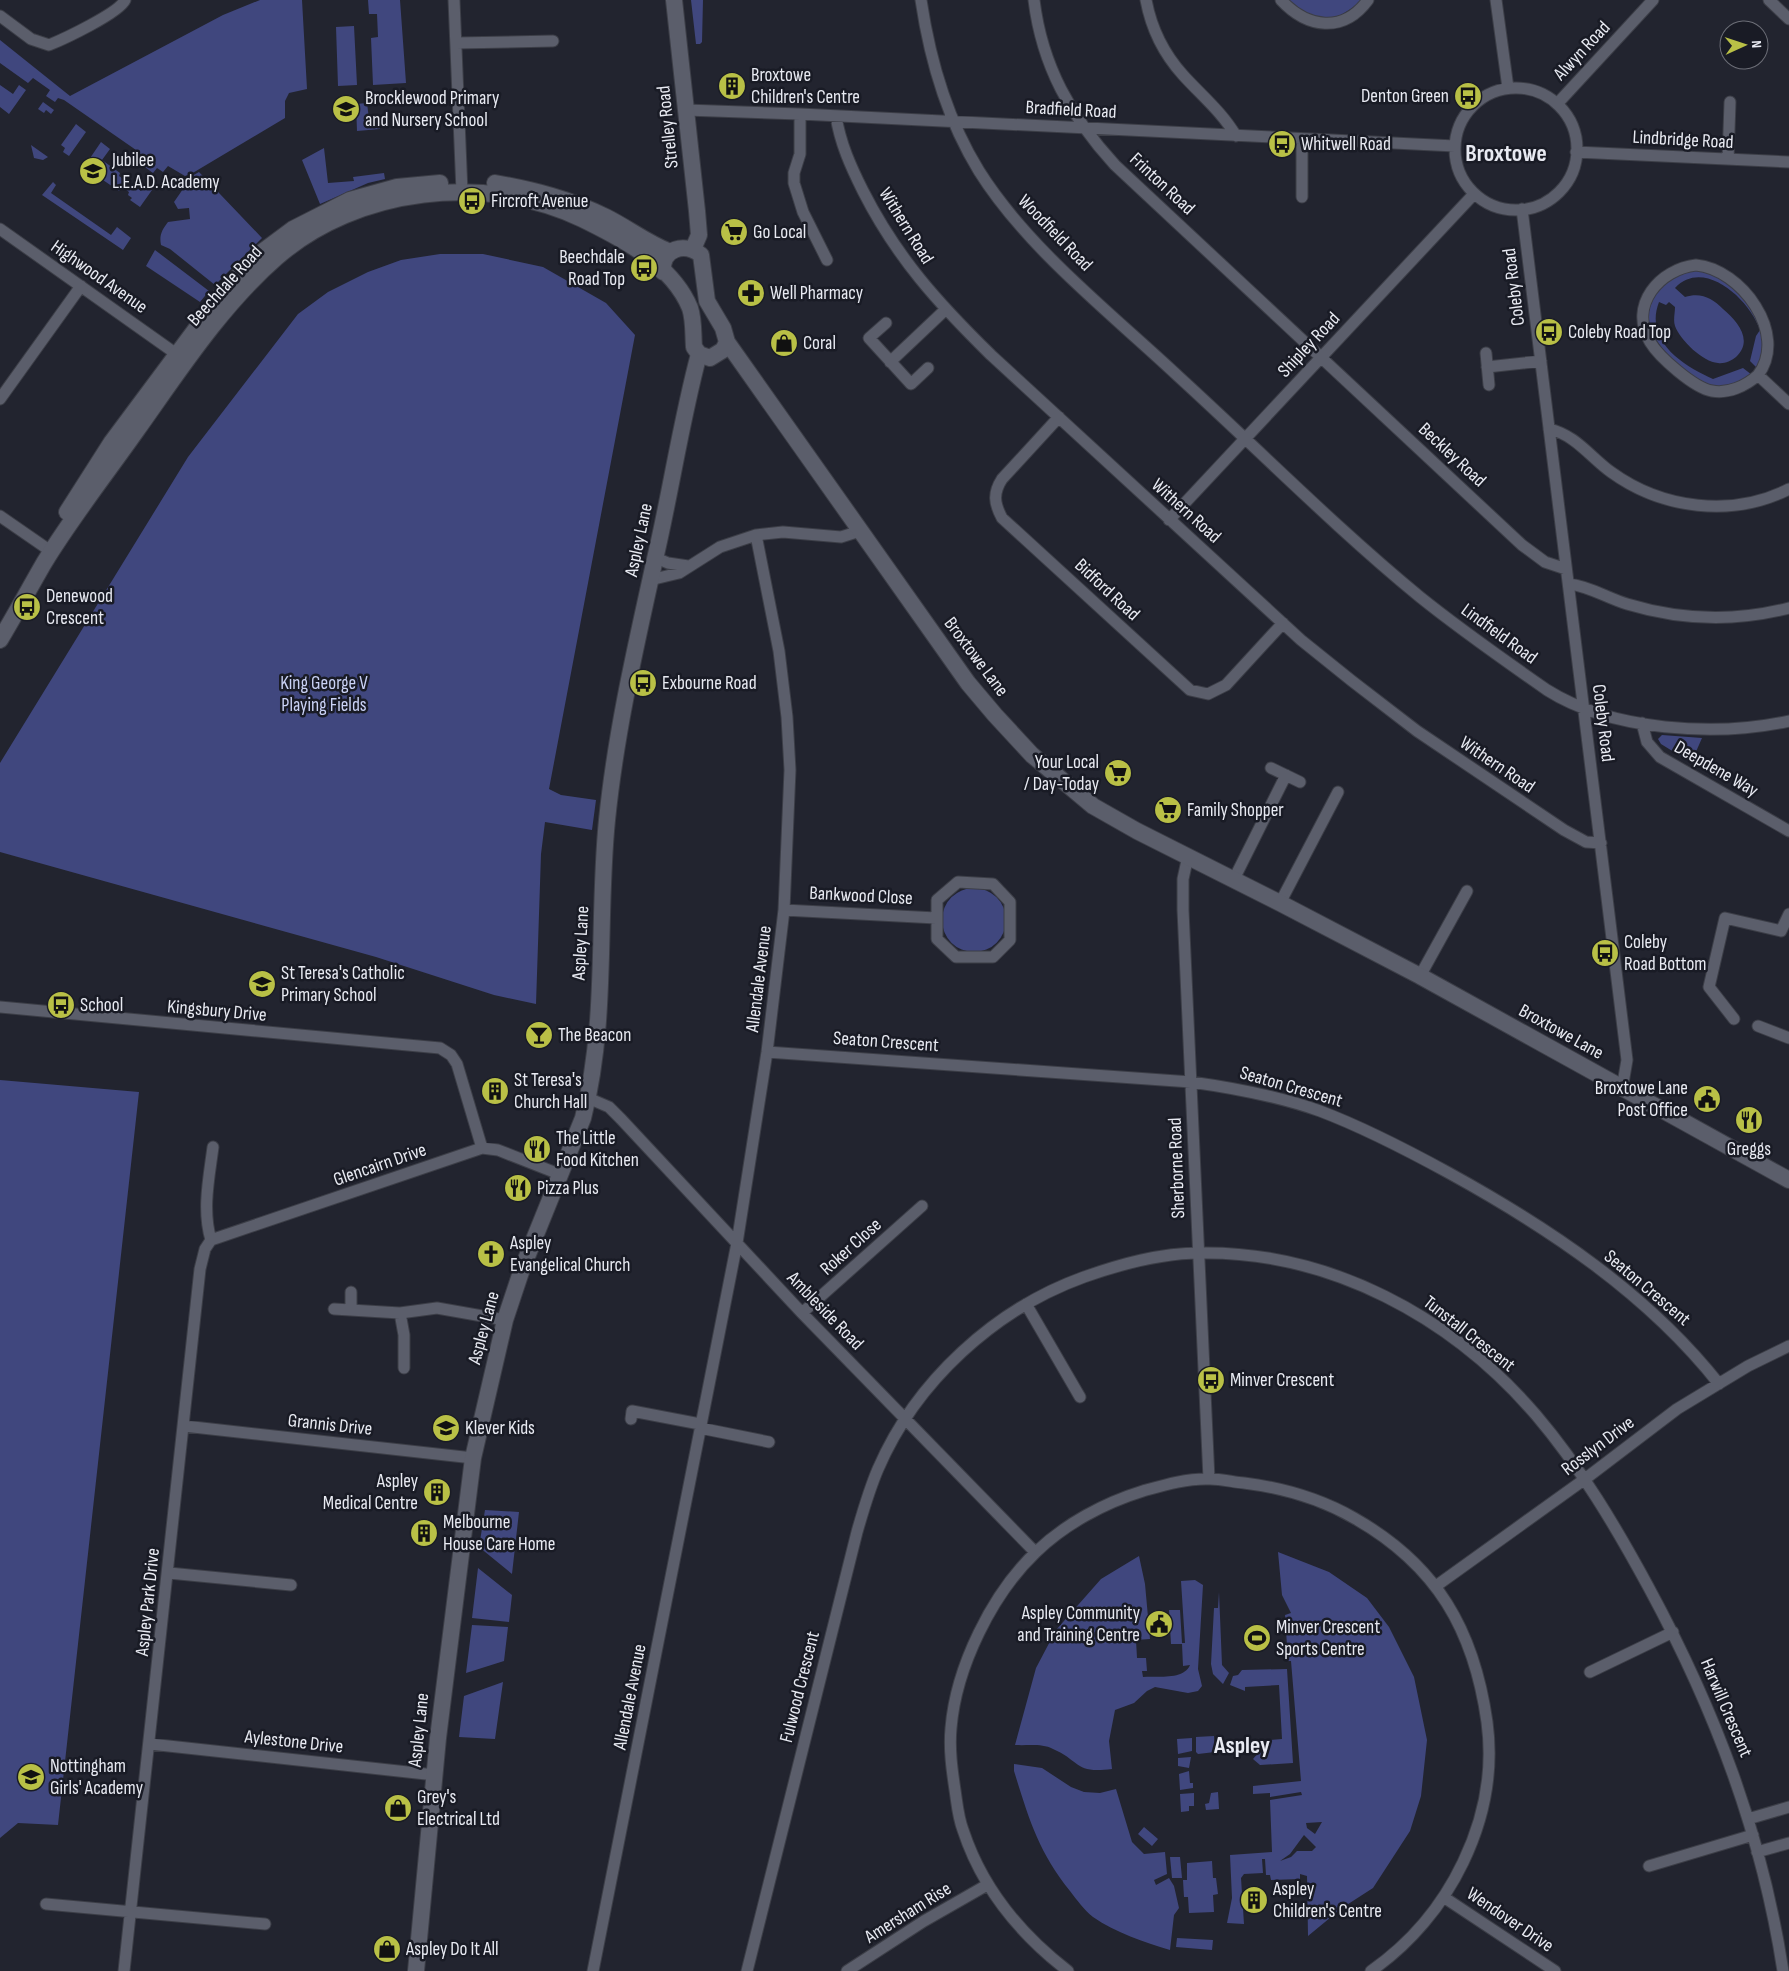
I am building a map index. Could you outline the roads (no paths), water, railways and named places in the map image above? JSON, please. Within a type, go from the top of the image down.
[{"type":"main road","name":"Strelley Road","points":[[674,0],[699,235],[694,249]]},
{"type":"main road","name":"Beechdale Road","points":[[0,640],[48,549],[110,443],[182,358],[232,282],[258,255],[293,229],[350,200],[378,191],[428,183],[462,187],[544,205],[570,213],[645,255],[663,272],[684,296],[691,310],[694,347],[699,354]]},
{"type":"main road","name":"Beechdale Road","points":[[462,187],[495,183],[554,195],[606,217],[637,236],[670,252]]},
{"type":"main road","points":[[663,272],[663,262],[670,252],[686,247],[694,249]]},
{"type":"main road","name":"Broxtowe Lane","points":[[694,249],[701,255],[703,260],[707,301],[723,328],[727,342],[968,683],[1032,755],[1094,806],[1420,976],[1789,1180]]},
{"type":"main road","points":[[699,354],[706,357],[714,357],[724,350],[727,342]]},
{"type":"main road","name":"Aspley Lane","points":[[416,1971],[435,1776],[473,1458],[505,1320],[522,1269],[583,1118],[588,1098],[598,1012],[608,818],[632,659],[656,558],[699,354]]},
{"type":"main road","name":"Beechdale Road","points":[[0,620],[48,549]]},
{"type":"street","points":[[0,16],[31,39],[49,45],[110,13],[123,5],[125,0]]},
{"type":"street","points":[[454,0],[462,187]]},
{"type":"street","name":"Woodfield Road","points":[[921,0],[937,77],[952,121],[979,171],[1024,230],[1079,284],[1246,438]]},
{"type":"street","name":"Frinton Road","points":[[1034,0],[1040,30],[1051,67],[1073,114],[1084,128],[1115,165],[1321,357]]},
{"type":"street","points":[[1146,0],[1154,26],[1170,59],[1229,122],[1236,136]]},
{"type":"street","points":[[1281,0],[1307,20],[1334,24],[1355,14],[1368,0]]},
{"type":"street","points":[[1496,0],[1508,88]]},
{"type":"street","name":"Alwyn Road","points":[[1557,104],[1653,0]]},
{"type":"street","points":[[1769,0],[1789,19]]},
{"type":"street","points":[[456,43],[554,41]]},
{"type":"street","points":[[1508,88],[1525,88],[1541,93],[1557,104],[1566,114],[1573,128],[1576,152],[1572,172],[1560,190],[1546,202],[1522,209],[1504,208],[1489,203],[1474,194],[1459,171],[1455,146],[1457,132],[1465,115],[1481,98],[1508,88]]},
{"type":"street","points":[[1728,159],[1730,102]]},
{"type":"street","name":"Bradfield Road","points":[[686,110],[1455,146]]},
{"type":"street","points":[[800,114],[800,154],[794,173],[794,183],[803,212],[827,260]]},
{"type":"street","name":"Withern Road","points":[[836,116],[840,137],[874,213],[917,277],[945,310],[1283,623],[1371,697],[1417,731],[1564,830],[1586,842],[1601,843]]},
{"type":"street","points":[[1302,139],[1302,197]]},
{"type":"street","name":"Lindbridge Road","points":[[1576,152],[1789,162]]},
{"type":"street","name":"Shipley Road","points":[[1170,520],[1474,194]]},
{"type":"street","name":"Coleby Road","points":[[1522,209],[1627,1060],[1622,1089]]},
{"type":"street","name":"Highwood Avenue","points":[[0,229],[182,358]]},
{"type":"street","points":[[1702,266],[1719,270],[1742,287],[1767,316],[1773,335],[1771,356],[1767,365],[1758,375],[1749,382],[1733,389],[1712,391],[1690,380],[1658,351],[1650,341],[1644,316],[1647,297],[1660,279],[1682,267],[1702,266]]},
{"type":"street","points":[[0,399],[81,286]]},
{"type":"street","points":[[890,362],[945,310]]},
{"type":"street","points":[[886,323],[869,338],[890,362],[911,384],[928,368]]},
{"type":"street","points":[[1486,353],[1489,385]]},
{"type":"street","name":"Beckley Road","points":[[1321,357],[1522,545],[1545,562],[1566,569]]},
{"type":"street","points":[[1487,367],[1541,361]]},
{"type":"street","points":[[1758,375],[1789,404]]},
{"type":"street","name":"Bidford Road","points":[[1059,417],[996,488],[994,498],[1002,518],[1190,690],[1199,694],[1217,691],[1226,685],[1283,623]]},
{"type":"street","points":[[1549,430],[1568,435],[1611,472],[1632,486],[1646,493],[1677,502],[1713,507],[1739,505],[1770,497],[1789,489]]},
{"type":"street","name":"Lindfield Road","points":[[1246,438],[1339,526],[1419,596],[1569,704],[1642,722],[1709,729],[1754,727],[1789,721]]},
{"type":"street","points":[[0,516],[48,549]]},
{"type":"street","points":[[650,580],[679,573],[720,547],[756,535],[783,532],[841,537],[860,530]]},
{"type":"street","name":"Allendale Avenue","points":[[593,1971],[645,1717],[737,1243],[767,1052],[784,910],[790,770],[787,716],[779,652],[756,535]]},
{"type":"street","points":[[656,558],[668,563],[688,566]]},
{"type":"street","points":[[1569,584],[1584,587],[1642,608],[1676,616],[1740,616],[1789,608]]},
{"type":"street","name":"Deepdene Way","points":[[1642,722],[1647,742],[1660,757],[1789,831]]},
{"type":"street","points":[[1271,768],[1300,782]]},
{"type":"street","points":[[1234,879],[1286,775]]},
{"type":"street","points":[[1280,902],[1338,792]]},
{"type":"street","name":"Sherborne Road","points":[[1188,856],[1182,879],[1209,1479]]},
{"type":"street","name":"Bankwood Close","points":[[954,884],[993,884],[1012,906],[1010,940],[993,957],[956,957],[937,939],[936,918],[937,900],[954,884]]},
{"type":"street","points":[[1420,976],[1467,891]]},
{"type":"street","name":"Bankwood Close","points":[[784,910],[936,918]]},
{"type":"street","points":[[1734,1019],[1709,987],[1725,918],[1785,934],[1789,914]]},
{"type":"street","name":"Kingsbury Drive","points":[[0,1007],[440,1048],[451,1055],[457,1064],[482,1148]]},
{"type":"street","points":[[1758,1026],[1789,1038]]},
{"type":"street","name":"Seaton Crescent","points":[[767,1052],[1191,1082],[1232,1088],[1319,1111],[1403,1147],[1483,1192],[1560,1241],[1608,1276],[1668,1328],[1698,1357],[1719,1384]]},
{"type":"street","name":"Ambleside Road","points":[[588,1098],[608,1107],[621,1119],[802,1314],[1035,1552]]},
{"type":"street","points":[[212,1240],[206,1224],[206,1211],[213,1147]]},
{"type":"street","points":[[482,1148],[498,1150],[559,1174]]},
{"type":"street","name":"Glencairn Drive","points":[[212,1240],[482,1148]]},
{"type":"street","name":"Roker Close","points":[[802,1314],[922,1206]]},
{"type":"street","name":"Aspley Park Drive","points":[[124,1971],[169,1573],[200,1270],[205,1248],[212,1240]]},
{"type":"street","name":"Tunstall Crescent","points":[[906,1419],[935,1381],[967,1348],[1026,1304],[1058,1288],[1105,1270],[1161,1256],[1198,1252],[1271,1258],[1299,1264],[1366,1286],[1408,1308],[1451,1337],[1500,1378],[1534,1414],[1585,1479]]},
{"type":"street","points":[[351,1292],[351,1310]]},
{"type":"street","points":[[1026,1304],[1080,1397]]},
{"type":"street","points":[[334,1309],[400,1312],[437,1308],[505,1320]]},
{"type":"street","points":[[400,1312],[404,1336],[404,1368]]},
{"type":"street","name":"Rosslyn Drive","points":[[1436,1586],[1585,1479],[1677,1409],[1789,1346]]},
{"type":"street","points":[[631,1419],[632,1411],[769,1442]]},
{"type":"street","name":"Fulwood Crescent","points":[[747,1971],[856,1532],[879,1467],[906,1419]]},
{"type":"street","name":"Grannis Drive","points":[[184,1426],[473,1458]]},
{"type":"street","points":[[1068,1971],[1026,1936],[987,1885],[973,1858],[961,1826],[952,1763],[951,1727],[966,1665],[976,1636],[1006,1588],[1035,1552],[1062,1531],[1102,1506],[1128,1496],[1169,1484],[1209,1479],[1269,1486],[1302,1493],[1340,1510],[1375,1530],[1400,1549],[1436,1586],[1466,1639],[1478,1670],[1489,1737],[1489,1774],[1478,1822],[1464,1861],[1445,1898],[1415,1932],[1370,1971]]},
{"type":"street","name":"Harwill Crescent","points":[[1585,1479],[1629,1551],[1673,1632],[1709,1708],[1753,1835],[1773,1913],[1783,1971]]},
{"type":"street","points":[[169,1573],[291,1585]]},
{"type":"street","points":[[1590,1672],[1673,1632]]},
{"type":"street","name":"Aylestone Drive","points":[[150,1744],[435,1776]]},
{"type":"street","points":[[1748,1819],[1789,1807]]},
{"type":"street","points":[[1649,1866],[1753,1835]]},
{"type":"street","points":[[1757,1852],[1789,1843]]},
{"type":"street","name":"Amersham Rise","points":[[847,1971],[924,1921],[987,1885]]},
{"type":"street","name":"Wendover Drive","points":[[1445,1898],[1556,1971]]},
{"type":"street","points":[[46,1904],[265,1924]]},
{"type":"place","name":"Broxtowe Children's Centre","points":[[732,86]]},
{"type":"place","name":"Denton Green","points":[[1468,96]]},
{"type":"place","name":"Brocklewood Primary and Nursery School","points":[[346,109]]},
{"type":"place","name":"Whitwell Road","points":[[1282,144]]},
{"type":"place","name":"Jubilee L.E.A.D. Academy","points":[[93,171]]},
{"type":"place","name":"Fircroft Avenue","points":[[472,201]]},
{"type":"place","name":"Go Local","points":[[734,232]]},
{"type":"place","name":"Beechdale Road Top","points":[[644,268]]},
{"type":"place","name":"Well Pharmacy","points":[[751,293]]},
{"type":"place","name":"Coleby Road Top","points":[[1549,332]]},
{"type":"place","name":"Coral","points":[[784,343]]},
{"type":"place","name":"Denewood Crescent","points":[[27,607]]},
{"type":"place","name":"Exbourne Road","points":[[643,683]]},
{"type":"place","name":"Your Local / Day-Today","points":[[1118,773]]},
{"type":"place","name":"Family Shopper","points":[[1168,810]]},
{"type":"place","name":"Coleby Road Bottom","points":[[1605,953]]},
{"type":"place","name":"St Teresa's Catholic Primary School","points":[[262,984]]},
{"type":"place","name":"School","points":[[61,1005]]},
{"type":"place","name":"The Beacon","points":[[539,1035]]},
{"type":"place","name":"St Teresa's Church Hall","points":[[495,1091]]},
{"type":"place","name":"Broxtowe Lane Post Office","points":[[1707,1099]]},
{"type":"place","name":"Greggs","points":[[1749,1120]]},
{"type":"place","name":"The Little Food Kitchen","points":[[537,1149]]},
{"type":"place","name":"Pizza Plus","points":[[518,1188]]},
{"type":"place","name":"Aspley Evangelical Church","points":[[491,1254]]},
{"type":"place","name":"Minver Crescent","points":[[1211,1380]]},
{"type":"place","name":"Klever Kids","points":[[446,1428]]},
{"type":"place","name":"Aspley Medical Centre","points":[[437,1492]]},
{"type":"place","name":"Melbourne House Care Home","points":[[424,1533]]},
{"type":"place","name":"Aspley Community and Training Centre","points":[[1159,1624]]},
{"type":"place","name":"Minver Crescent Sports Centre","points":[[1257,1638]]},
{"type":"place","name":"Nottingham Girls' Academy","points":[[31,1777]]},
{"type":"place","name":"Grey's Electrical Ltd","points":[[398,1808]]},
{"type":"place","name":"Aspley Children's Centre","points":[[1254,1900]]},
{"type":"place","name":"Aspley Do It All","points":[[387,1949]]},
{"type":"district","name":"Broxtowe","points":[[1506,153]]},
{"type":"district","name":"Aspley","points":[[1242,1745]]},
{"type":"park label","name":"King George V Playing Fields","points":[[324,694]]}]
